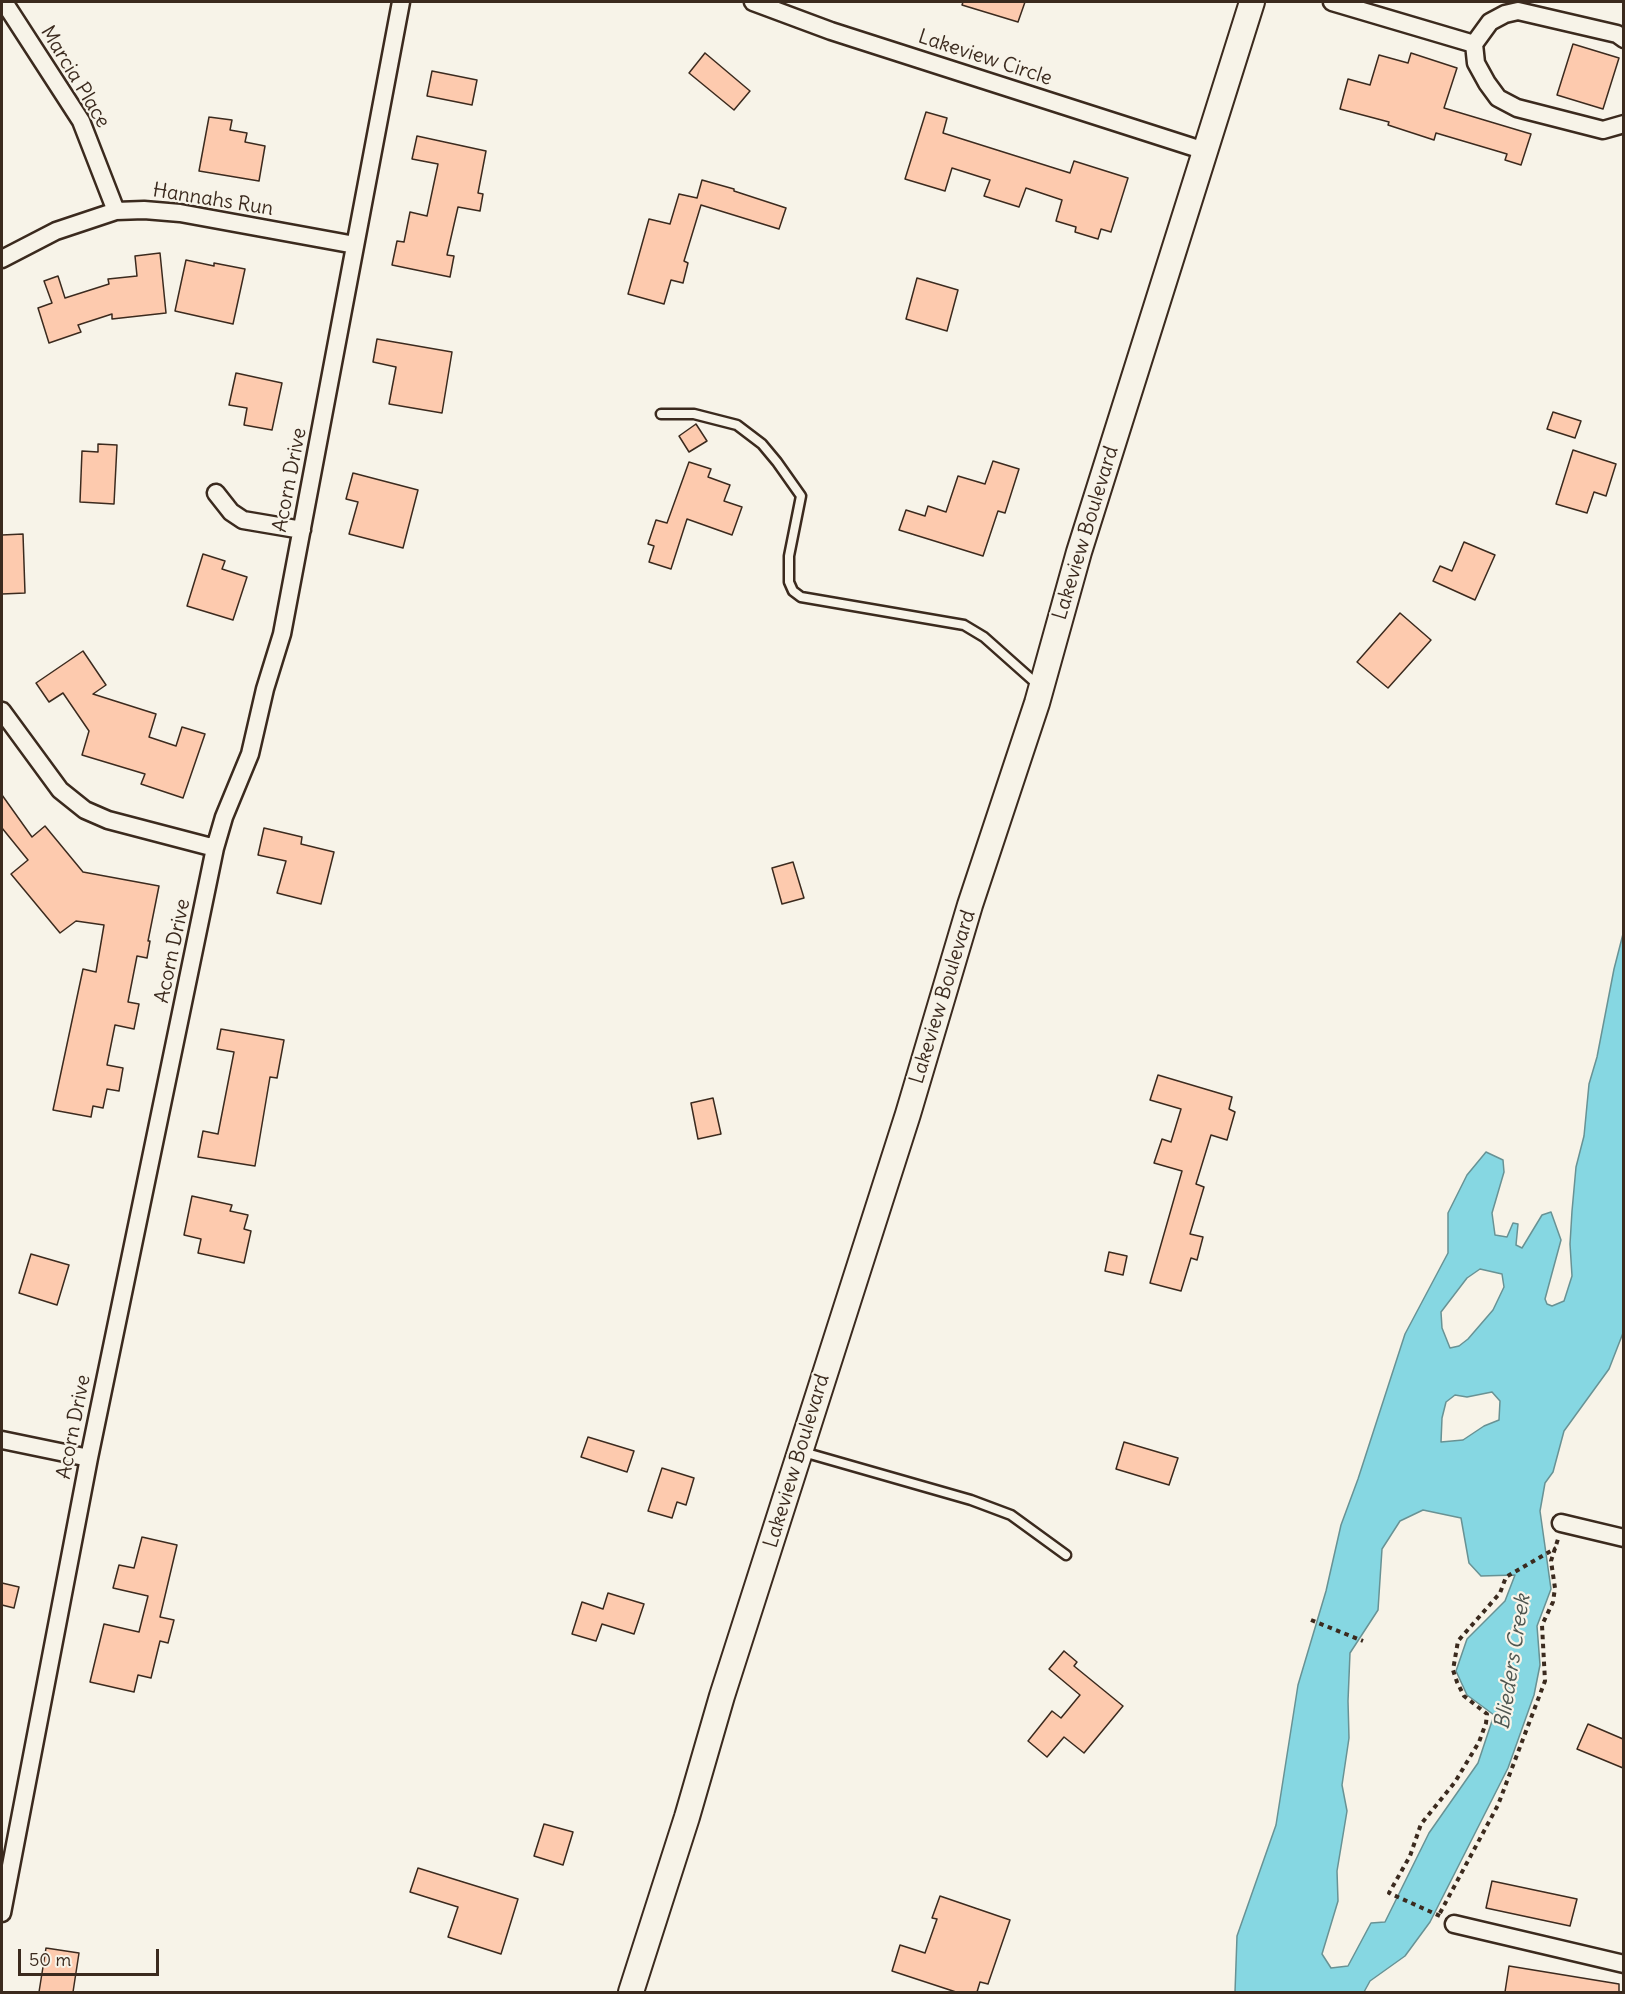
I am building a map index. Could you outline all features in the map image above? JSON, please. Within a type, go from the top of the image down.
[{"type":"street","name":"Marcia Place","points":[[4,2],[81,121],[116,211]]},
{"type":"street","name":"Acorn Drive","points":[[2,1913],[89,1458],[215,848],[224,817],[250,754],[265,689],[282,634],[401,2]]},
{"type":"street","name":"Lakeview Circle","points":[[753,2],[831,31],[1205,151]]},
{"type":"street","name":"Lakeview Boulevard","points":[[632,1992],[800,1451],[908,1114],[967,915],[1041,688],[1079,552],[1252,2]]},
{"type":"street","points":[[1332,2],[1474,44]]},
{"type":"street","points":[[1623,39],[1617,34],[1518,11],[1504,14],[1490,22],[1474,44],[1476,63],[1498,98],[1517,108],[1603,130],[1623,124]]},
{"type":"street","name":"Hannahs Run","points":[[2,259],[56,231],[116,211],[144,210],[180,213],[355,245]]},
{"type":"street","points":[[216,493],[231,512],[243,520],[302,530]]},
{"type":"street","points":[[2,711],[60,790],[85,810],[108,820],[215,848]]},
{"type":"street","points":[[2,1440],[89,1458]]},
{"type":"street","points":[[1561,1523],[1623,1538]]},
{"type":"street","points":[[1446,1920],[1623,1964]]},
{"type":"lane","points":[[661,414],[694,414],[737,425],[762,444],[777,462],[801,495],[789,556],[789,582],[793,591],[801,597],[964,625],[984,637],[1041,688]]},
{"type":"lane","points":[[800,1451],[971,1500],[1011,1515],[1065,1555]]},
{"type":"path","points":[[1556,1548],[1551,1561],[1555,1588],[1552,1602],[1542,1625],[1545,1681],[1498,1805],[1446,1920],[1389,1893],[1410,1856],[1421,1824],[1455,1782],[1479,1742],[1486,1723],[1487,1714],[1464,1696],[1453,1670],[1458,1641],[1500,1593],[1506,1577],[1556,1548]]},
{"type":"path","points":[[1311,1620],[1363,1641]]},
{"type":"water","name":"Blieders Creek","points":[[1623,934],[1623,1333],[1609,1369],[1564,1431],[1553,1472],[1545,1483],[1540,1511],[1551,1589],[1537,1626],[1540,1665],[1534,1695],[1508,1768],[1430,1922],[1405,1956],[1370,1981],[1364,1992],[1235,1992],[1237,1936],[1276,1825],[1298,1685],[1326,1591],[1341,1525],[1405,1334],[1448,1253],[1448,1213],[1467,1175],[1486,1152],[1503,1160],[1504,1172],[1492,1213],[1495,1235],[1507,1237],[1513,1223],[1518,1224],[1516,1245],[1522,1248],[1542,1215],[1551,1212],[1561,1240],[1545,1299],[1547,1304],[1552,1306],[1564,1301],[1572,1276],[1570,1244],[1576,1167],[1584,1136],[1589,1084],[1597,1057]],"holes":[[[1480,1269],[1502,1274],[1504,1287],[1493,1310],[1468,1339],[1459,1346],[1450,1348],[1442,1328],[1441,1312],[1467,1278]],[[1492,1392],[1500,1401],[1499,1420],[1484,1426],[1463,1440],[1441,1442],[1442,1418],[1446,1402],[1455,1395],[1467,1397]],[[1423,1510],[1461,1518],[1469,1563],[1481,1576],[1515,1575],[1505,1601],[1467,1639],[1456,1671],[1467,1695],[1494,1715],[1478,1763],[1429,1833],[1385,1922],[1371,1923],[1348,1966],[1331,1968],[1322,1954],[1338,1901],[1337,1871],[1347,1811],[1342,1785],[1349,1738],[1350,1653],[1378,1610],[1382,1549],[1400,1521]]]},
{"type":"building","points":[[963,2],[1025,2],[1018,22],[962,5]]},
{"type":"building","points":[[1573,44],[1619,58],[1603,109],[1557,95]]},
{"type":"building","points":[[705,53],[750,91],[734,110],[689,73]]},
{"type":"building","points":[[1411,53],[1457,68],[1444,108],[1531,134],[1521,165],[1505,160],[1507,154],[1436,133],[1434,140],[1388,125],[1389,122],[1340,109],[1348,79],[1370,85],[1379,55],[1408,63]]},
{"type":"building","points":[[432,71],[477,80],[472,105],[427,96]]},
{"type":"building","points":[[926,112],[947,118],[943,133],[1070,173],[1074,161],[1128,178],[1111,232],[1101,229],[1098,239],[1075,232],[1076,227],[1056,221],[1062,200],[1026,188],[1019,207],[984,196],[990,180],[952,168],[945,191],[905,179]]},
{"type":"building","points":[[209,117],[232,120],[230,130],[247,133],[245,142],[265,146],[259,181],[199,171]]},
{"type":"building","points":[[417,136],[486,151],[478,193],[483,194],[480,211],[458,207],[447,255],[454,256],[450,277],[392,265],[397,241],[404,242],[410,212],[427,216],[438,164],[412,159]]},
{"type":"building","points":[[702,180],[786,208],[779,229],[701,205],[684,261],[688,263],[683,283],[671,280],[664,304],[628,294],[649,219],[670,224],[679,194],[697,198]]},
{"type":"building","points":[[160,253],[166,313],[112,319],[112,314],[78,325],[81,332],[49,343],[38,308],[52,303],[44,281],[58,276],[65,298],[109,284],[108,279],[137,276],[135,256]]},
{"type":"building","points":[[186,260],[245,269],[233,324],[175,311]]},
{"type":"building","points":[[917,278],[958,290],[947,331],[906,319]]},
{"type":"building","points":[[377,339],[452,352],[442,413],[389,404],[396,367],[373,362]]},
{"type":"building","points":[[236,373],[282,383],[272,430],[244,425],[247,408],[229,405]]},
{"type":"building","points":[[1553,412],[1581,421],[1575,438],[1547,429]]},
{"type":"building","points":[[696,424],[707,441],[689,452],[679,436]]},
{"type":"building","points":[[98,444],[117,445],[114,504],[80,502],[82,451],[98,452]]},
{"type":"building","points":[[1573,450],[1616,464],[1606,496],[1594,492],[1587,513],[1556,504]]},
{"type":"building","points":[[993,461],[1019,469],[1005,513],[998,511],[983,556],[899,530],[906,510],[925,516],[928,506],[946,512],[958,476],[985,484]]},
{"type":"building","points":[[689,462],[711,469],[708,477],[730,485],[724,501],[742,507],[732,535],[687,519],[671,569],[649,562],[654,546],[648,544],[656,520],[667,523]]},
{"type":"building","points":[[353,473],[418,490],[403,548],[349,534],[358,502],[346,499]]},
{"type":"building","points":[[23,534],[25,593],[2,594],[2,535]]},
{"type":"building","points":[[1464,542],[1495,555],[1475,600],[1433,581],[1440,566],[1452,571]]},
{"type":"building","points":[[203,554],[225,561],[222,569],[247,577],[233,620],[187,606]]},
{"type":"building","points":[[1400,613],[1431,640],[1388,688],[1357,662]]},
{"type":"building","points":[[83,651],[106,685],[93,694],[156,714],[149,737],[176,746],[182,727],[205,734],[183,798],[141,784],[145,774],[82,755],[89,731],[63,693],[49,702],[36,683]]},
{"type":"building","points":[[2,795],[32,837],[45,826],[83,872],[159,886],[148,941],[150,941],[147,958],[137,956],[128,1002],[139,1004],[134,1029],[115,1025],[107,1065],[123,1068],[119,1091],[107,1089],[103,1108],[93,1106],[91,1117],[53,1110],[83,969],[96,972],[104,925],[76,921],[60,933],[11,874],[28,860],[2,828]]},
{"type":"building","points":[[264,828],[302,837],[301,844],[334,852],[321,904],[277,893],[286,861],[258,855]]},
{"type":"building","points":[[793,862],[804,898],[782,904],[772,868]]},
{"type":"building","points":[[221,1029],[284,1040],[277,1078],[270,1077],[255,1166],[198,1157],[203,1131],[218,1134],[234,1052],[217,1049]]},
{"type":"building","points":[[1158,1075],[1232,1097],[1229,1109],[1235,1112],[1227,1140],[1211,1135],[1196,1184],[1204,1187],[1190,1234],[1203,1237],[1197,1260],[1191,1258],[1181,1291],[1150,1283],[1182,1171],[1154,1163],[1162,1139],[1171,1142],[1181,1109],[1150,1100]]},
{"type":"building","points":[[713,1098],[721,1134],[698,1139],[691,1103]]},
{"type":"building","points":[[192,1196],[232,1205],[230,1211],[248,1215],[244,1229],[251,1231],[244,1263],[198,1253],[201,1239],[184,1235]]},
{"type":"building","points":[[1109,1252],[1127,1256],[1123,1275],[1105,1271]]},
{"type":"building","points":[[31,1254],[69,1265],[57,1305],[19,1293]]},
{"type":"building","points":[[588,1437],[634,1451],[627,1472],[581,1457]]},
{"type":"building","points":[[1124,1442],[1178,1458],[1169,1485],[1116,1469]]},
{"type":"building","points":[[662,1468],[694,1478],[686,1505],[677,1502],[672,1518],[648,1511]]},
{"type":"building","points":[[142,1537],[177,1545],[160,1617],[174,1620],[168,1643],[160,1641],[151,1678],[138,1675],[134,1692],[90,1682],[104,1624],[139,1632],[148,1596],[113,1588],[119,1565],[134,1568]]},
{"type":"building","points":[[2,1583],[19,1587],[14,1608],[2,1605]]},
{"type":"building","points":[[608,1593],[644,1604],[634,1634],[602,1624],[596,1641],[572,1634],[582,1602],[603,1609]]},
{"type":"building","points":[[1064,1651],[1077,1662],[1074,1666],[1123,1706],[1084,1753],[1064,1737],[1047,1757],[1028,1741],[1052,1711],[1061,1718],[1080,1695],[1049,1669]]},
{"type":"building","points":[[1588,1724],[1623,1739],[1623,1768],[1577,1749]]},
{"type":"building","points":[[544,1824],[573,1832],[563,1865],[534,1856]]},
{"type":"building","points":[[418,1868],[518,1899],[501,1954],[448,1937],[458,1907],[410,1892]]},
{"type":"building","points":[[1492,1881],[1577,1899],[1570,1926],[1486,1908]]},
{"type":"building","points":[[940,1896],[1010,1920],[988,1984],[980,1982],[977,1992],[956,1992],[892,1971],[900,1945],[925,1953],[937,1919],[932,1918]]},
{"type":"building","points":[[46,1948],[79,1953],[73,1992],[39,1992]]},
{"type":"building","points":[[1509,1966],[1619,1984],[1619,1992],[1505,1992]]}]
